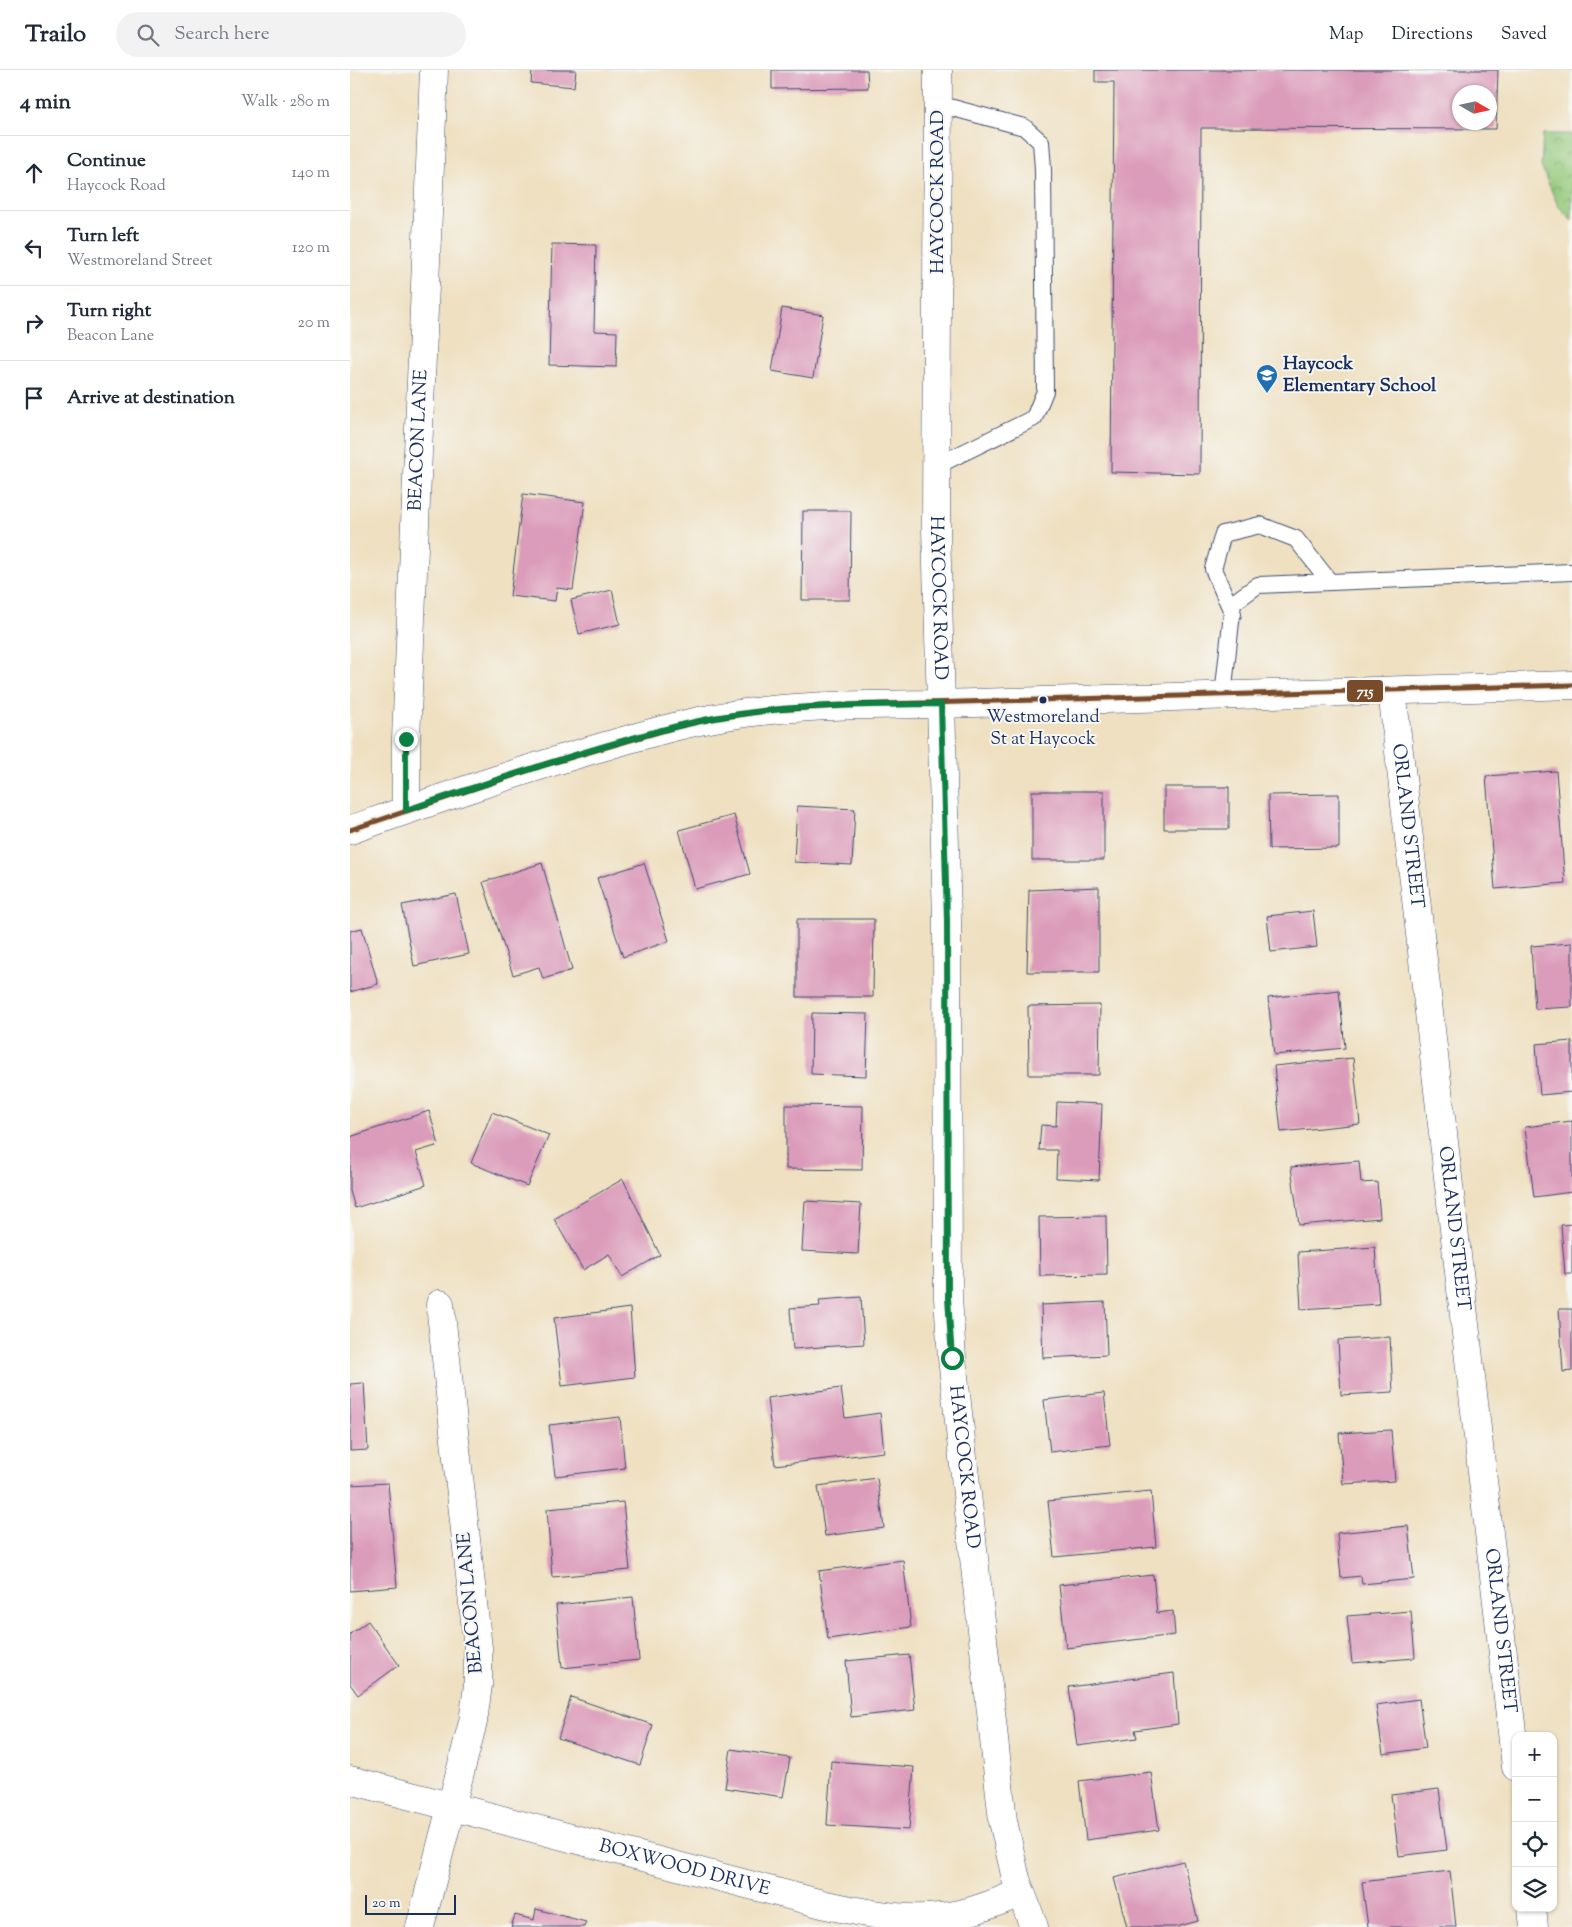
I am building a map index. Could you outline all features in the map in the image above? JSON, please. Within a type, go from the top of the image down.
[{"type":"street","name":"BEACON LANE","points":[[406,810],[406,739],[434,70]]},
{"type":"street","name":"HAYCOCK ROAD","points":[[938,70],[936,529],[947,920],[948,1308],[1002,1820],[1021,1893],[1034,1927]]},
{"type":"street","points":[[350,830],[538,765],[654,732],[715,718],[785,709],[840,705],[941,704],[1572,685]]},
{"type":"street","name":"ORLAND STREET","points":[[1392,691],[1512,1733]]},
{"type":"street","name":"BEACON LANE","points":[[420,1927],[473,1722],[478,1685],[478,1648],[440,1304]]},
{"type":"street","name":"BOXWOOD DRIVE","points":[[350,1780],[826,1905],[882,1916],[926,1919],[960,1914],[1021,1893]]},
{"type":"street","points":[[1532,1912],[1534,1927]]},
{"type":"lane","points":[[936,466],[990,442],[1034,418],[1045,391],[1043,168],[1041,142],[1024,126],[938,104]]},
{"type":"lane","points":[[1233,614],[1213,568],[1223,534],[1260,525],[1296,539],[1330,582]]},
{"type":"lane","points":[[1223,696],[1233,603],[1258,585],[1572,572]]},
{"type":"green space","points":[[1543,134],[1572,134],[1572,220],[1558,206],[1541,166]]},
{"type":"building","points":[[532,70],[576,70],[574,87],[531,83]]},
{"type":"building","points":[[772,70],[867,70],[868,88],[772,89]]},
{"type":"building","points":[[1095,70],[1498,70],[1497,100],[1497,85],[1452,85],[1452,129],[1201,128],[1200,474],[1111,472],[1114,82],[1095,82]]},
{"type":"building","points":[[552,244],[596,245],[594,331],[617,332],[616,367],[549,365]]},
{"type":"building","points":[[782,308],[823,315],[813,378],[772,371]]},
{"type":"building","points":[[523,494],[585,502],[573,590],[557,588],[555,601],[510,596]]},
{"type":"building","points":[[803,511],[851,511],[850,600],[802,600]]},
{"type":"building","points":[[612,590],[620,624],[579,634],[571,600]]},
{"type":"building","points":[[1556,771],[1565,883],[1495,889],[1486,776]]},
{"type":"building","points":[[1164,787],[1229,787],[1229,829],[1164,829]]},
{"type":"building","points":[[1032,791],[1104,791],[1104,860],[1032,860]]},
{"type":"building","points":[[1339,794],[1339,848],[1269,849],[1268,795]]},
{"type":"building","points":[[797,806],[855,809],[852,865],[794,862]]},
{"type":"building","points":[[734,815],[750,874],[695,889],[679,830]]},
{"type":"building","points":[[542,863],[572,970],[543,979],[539,967],[513,975],[483,882]]},
{"type":"building","points":[[644,863],[669,941],[623,957],[597,878]]},
{"type":"building","points":[[1099,887],[1099,972],[1027,972],[1029,890]]},
{"type":"building","points":[[456,894],[469,954],[414,966],[402,905]]},
{"type":"building","points":[[1313,911],[1317,947],[1271,952],[1267,916]]},
{"type":"building","points":[[797,919],[874,919],[873,997],[797,997]]},
{"type":"building","points":[[362,928],[378,984],[350,992],[350,931]]},
{"type":"building","points":[[1572,943],[1572,1007],[1535,1009],[1531,946]]},
{"type":"building","points":[[1339,990],[1345,1048],[1274,1055],[1268,998]]},
{"type":"building","points":[[1100,1005],[1099,1075],[1029,1075],[1028,1006]]},
{"type":"building","points":[[812,1013],[868,1014],[866,1076],[811,1074]]},
{"type":"building","points":[[1572,1041],[1572,1092],[1540,1095],[1536,1044]]},
{"type":"building","points":[[1353,1058],[1360,1124],[1281,1132],[1274,1066]]},
{"type":"building","points":[[1057,1102],[1102,1104],[1099,1180],[1056,1178],[1057,1150],[1039,1150],[1041,1125],[1056,1126]]},
{"type":"building","points":[[786,1105],[863,1106],[862,1170],[786,1169]]},
{"type":"building","points":[[429,1111],[439,1145],[416,1152],[426,1185],[355,1208],[350,1191],[350,1137]]},
{"type":"building","points":[[492,1112],[549,1135],[527,1186],[471,1163]]},
{"type":"building","points":[[1572,1121],[1572,1192],[1534,1197],[1525,1127]]},
{"type":"building","points":[[1359,1161],[1361,1183],[1377,1182],[1380,1218],[1299,1225],[1291,1167]]},
{"type":"building","points":[[623,1179],[660,1255],[622,1277],[609,1254],[583,1270],[554,1219]]},
{"type":"building","points":[[805,1201],[861,1204],[858,1254],[802,1251]]},
{"type":"building","points":[[1106,1216],[1107,1275],[1040,1276],[1039,1217]]},
{"type":"building","points":[[1572,1224],[1572,1274],[1565,1274],[1561,1225]]},
{"type":"building","points":[[1375,1247],[1379,1304],[1301,1309],[1298,1252]]},
{"type":"building","points":[[861,1297],[864,1344],[793,1349],[790,1308],[820,1306],[819,1300]]},
{"type":"building","points":[[1105,1302],[1107,1355],[1043,1358],[1041,1305]]},
{"type":"building","points":[[630,1308],[635,1377],[562,1386],[554,1318]]},
{"type":"building","points":[[1559,1309],[1572,1309],[1572,1371],[1563,1372]]},
{"type":"building","points":[[1390,1337],[1393,1392],[1341,1395],[1338,1340]]},
{"type":"building","points":[[364,1383],[368,1450],[350,1451],[350,1384]]},
{"type":"building","points":[[841,1388],[845,1418],[880,1413],[884,1452],[775,1465],[767,1398]]},
{"type":"building","points":[[1104,1393],[1110,1445],[1050,1452],[1044,1400]]},
{"type":"building","points":[[620,1417],[625,1468],[555,1476],[549,1425]]},
{"type":"building","points":[[1391,1430],[1395,1481],[1343,1484],[1339,1433]]},
{"type":"building","points":[[877,1478],[884,1528],[825,1536],[818,1486]]},
{"type":"building","points":[[388,1483],[397,1587],[350,1591],[350,1485]]},
{"type":"building","points":[[1151,1491],[1156,1547],[1054,1557],[1048,1501]]},
{"type":"building","points":[[623,1502],[630,1570],[552,1577],[547,1509]]},
{"type":"building","points":[[1408,1526],[1414,1579],[1362,1584],[1361,1576],[1341,1578],[1337,1533]]},
{"type":"building","points":[[903,1560],[911,1627],[828,1639],[819,1571]]},
{"type":"building","points":[[1153,1575],[1157,1613],[1173,1611],[1175,1635],[1066,1648],[1059,1585]]},
{"type":"building","points":[[633,1597],[639,1660],[562,1668],[556,1605]]},
{"type":"building","points":[[1411,1611],[1415,1658],[1352,1663],[1347,1616]]},
{"type":"building","points":[[368,1621],[399,1665],[358,1695],[350,1684],[350,1634]]},
{"type":"building","points":[[909,1655],[915,1710],[851,1717],[846,1661]]},
{"type":"building","points":[[1174,1673],[1178,1724],[1135,1730],[1137,1738],[1077,1746],[1069,1687]]},
{"type":"building","points":[[571,1697],[653,1725],[640,1765],[558,1738]]},
{"type":"building","points":[[1419,1699],[1426,1748],[1383,1754],[1376,1705]]},
{"type":"building","points":[[731,1749],[790,1758],[783,1797],[725,1788]]},
{"type":"building","points":[[831,1761],[914,1767],[909,1830],[827,1825]]},
{"type":"building","points":[[1151,1772],[1159,1830],[1086,1840],[1079,1781]]},
{"type":"building","points":[[1439,1789],[1447,1850],[1399,1856],[1391,1795]]},
{"type":"building","points":[[1183,1861],[1198,1921],[1176,1927],[1127,1927],[1114,1878]]},
{"type":"building","points":[[1450,1871],[1456,1927],[1368,1927],[1362,1882]]},
{"type":"building","points":[[536,1909],[586,1922],[584,1927],[511,1927],[515,1915],[534,1920]]},
{"type":"transit line","name":"715","points":[[350,830],[544,765],[675,727],[715,718],[771,710],[856,705],[1572,685]]},
{"type":"place","name":"Haycock Elementary School","points":[[1267,394]]},
{"type":"place","name":"Westmoreland St at Haycock","points":[[1043,700]]},
{"type":"route","points":[[406,739],[406,810],[538,765],[654,732],[715,718],[785,709],[840,705],[941,704],[947,920],[948,1298],[952,1358]]}]
